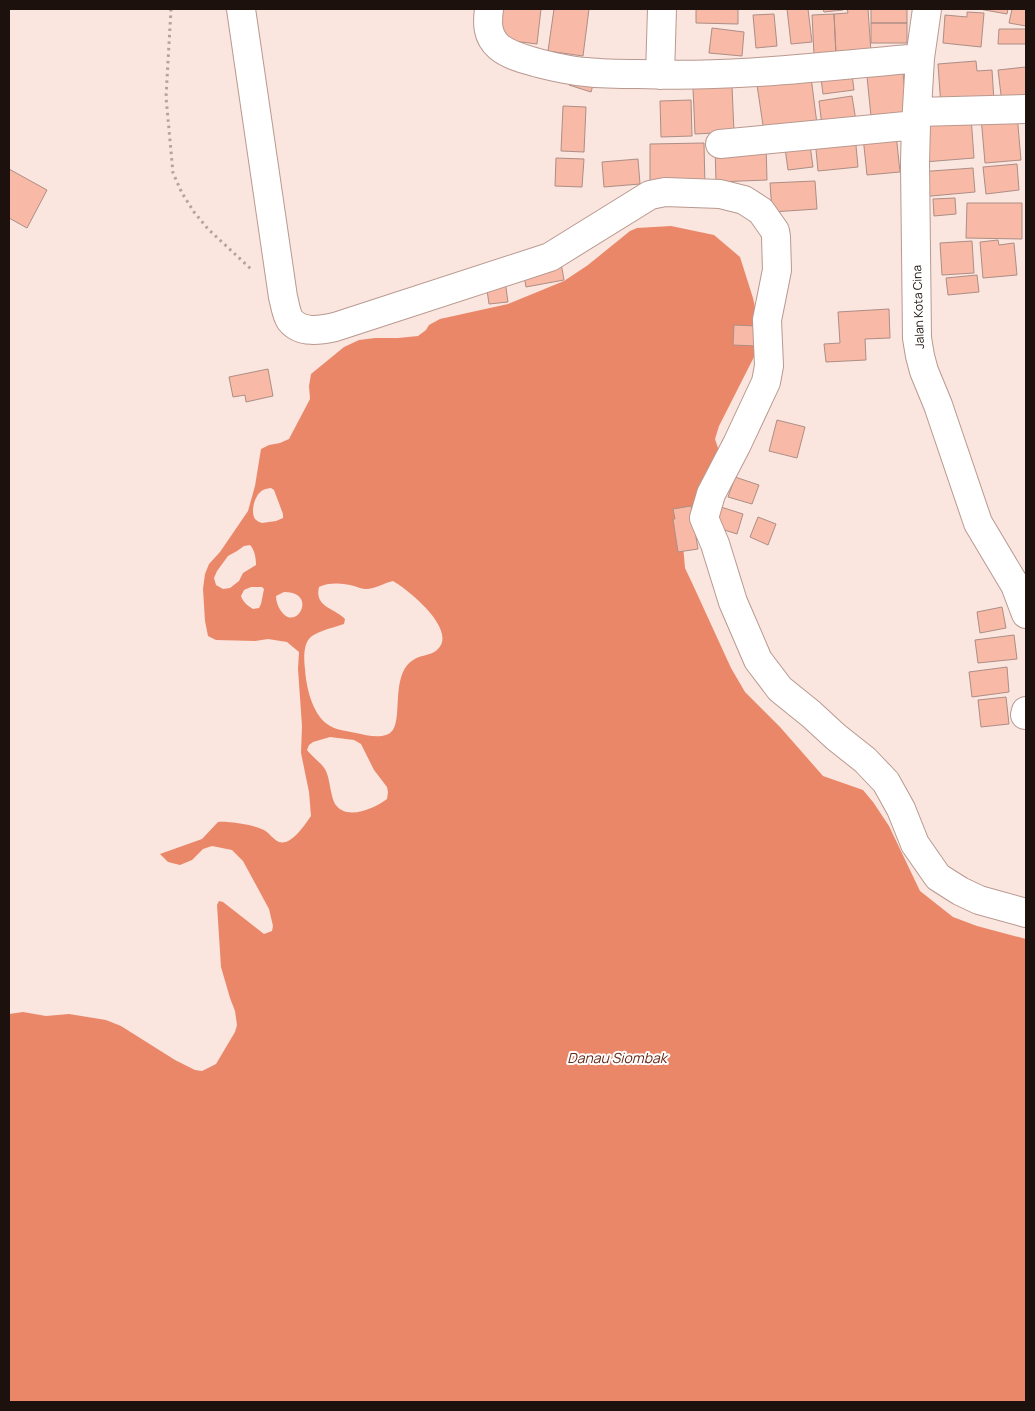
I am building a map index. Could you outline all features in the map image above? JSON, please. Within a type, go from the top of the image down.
[{"type":"street","points":[[241,9],[283,297],[290,319],[298,326],[308,330],[335,327],[550,257],[650,195],[666,192],[720,194],[744,200],[761,211],[775,231],[776,237],[777,270],[767,327],[768,374],[737,444],[711,494],[704,518],[715,544],[733,602],[758,660],[780,689],[865,760],[886,782],[901,809],[915,844],[938,877],[979,900],[1026,914]]},
{"type":"street","points":[[489,9],[488,30],[499,47],[528,60],[585,72],[660,75],[743,73],[920,58]]},
{"type":"street","points":[[660,75],[662,9]]},
{"type":"street","name":"Jalan Kota Cina","points":[[927,9],[920,58],[916,119],[917,338],[924,371],[938,404],[978,523],[1015,585],[1026,614]]},
{"type":"street","points":[[720,144],[916,119],[1026,109]]},
{"type":"path","points":[[171,9],[166,97],[172,173],[194,212],[208,229],[265,284],[283,297]]},
{"type":"water","name":"Danau Siombak","points":[[671,226],[714,235],[740,257],[753,298],[760,331],[756,353],[719,426],[715,439],[718,448],[727,456],[683,545],[685,568],[731,668],[745,692],[780,727],[823,776],[863,790],[889,826],[920,891],[953,917],[977,926],[1026,939],[1026,1402],[9,1402],[9,1014],[23,1012],[46,1016],[69,1014],[106,1020],[121,1026],[175,1060],[195,1070],[202,1071],[216,1064],[235,1032],[237,1025],[235,1011],[221,967],[217,905],[219,901],[223,902],[264,934],[272,931],[273,926],[269,909],[243,861],[232,850],[212,846],[203,849],[192,860],[180,865],[168,862],[160,854],[202,839],[218,822],[254,826],[264,830],[279,842],[289,841],[298,834],[311,816],[309,792],[301,753],[302,726],[298,669],[299,652],[287,642],[268,639],[255,641],[216,640],[208,636],[205,621],[203,589],[205,574],[209,564],[220,552],[248,511],[255,486],[261,449],[289,439],[310,399],[309,386],[311,374],[344,347],[359,340],[418,336],[429,325],[440,319],[508,304],[564,281],[588,265],[630,231],[637,228]],"holes":[[[271,488],[274,490],[283,518],[262,523],[256,520],[253,512],[254,503],[260,492]],[[250,545],[254,552],[256,565],[243,573],[239,581],[230,588],[223,589],[216,585],[214,578],[228,556],[244,546]],[[393,581],[420,602],[437,622],[442,632],[442,642],[437,650],[419,657],[408,664],[402,674],[396,722],[393,730],[382,736],[363,735],[337,729],[327,724],[317,713],[308,691],[304,662],[307,642],[312,636],[344,624],[345,619],[341,615],[322,603],[318,594],[319,587],[327,584],[341,584],[366,589]],[[251,587],[262,587],[264,589],[259,608],[251,608],[244,602],[241,596],[244,590]],[[284,592],[295,594],[300,598],[302,604],[298,615],[293,617],[287,616],[281,611],[276,596]],[[330,737],[354,740],[361,744],[374,770],[387,787],[387,799],[367,810],[359,812],[345,811],[339,808],[334,802],[326,771],[307,750],[309,745]]]},
{"type":"building","points":[[501,9],[541,9],[537,44],[497,39]]},
{"type":"building","points":[[554,9],[589,9],[583,56],[548,51]]},
{"type":"building","points":[[696,9],[738,9],[738,24],[696,23]]},
{"type":"building","points":[[787,9],[808,9],[812,42],[791,44]]},
{"type":"building","points":[[823,9],[843,9],[843,10],[824,12]]},
{"type":"building","points":[[847,9],[868,9],[871,52],[836,54],[834,14],[848,13]]},
{"type":"building","points":[[871,9],[907,9],[907,23],[871,23]]},
{"type":"building","points":[[979,9],[1008,9],[1007,14]]},
{"type":"building","points":[[1012,9],[1026,9],[1026,26],[1009,23]]},
{"type":"building","points":[[967,12],[984,13],[981,47],[943,43],[945,15],[967,17]]},
{"type":"building","points":[[774,14],[777,46],[756,48],[753,15]]},
{"type":"building","points":[[834,14],[836,54],[814,55],[812,15]]},
{"type":"building","points":[[871,23],[907,23],[907,43],[871,43]]},
{"type":"building","points":[[712,28],[744,32],[742,56],[709,53]]},
{"type":"building","points":[[999,29],[1026,29],[1026,44],[998,44]]},
{"type":"building","points":[[976,61],[977,71],[992,70],[994,101],[941,107],[938,64]]},
{"type":"building","points":[[902,63],[908,122],[872,126],[866,67]]},
{"type":"building","points":[[851,67],[854,90],[823,94],[820,71]]},
{"type":"building","points":[[1026,67],[1026,100],[1002,103],[998,70]]},
{"type":"building","points":[[572,76],[594,82],[591,92],[569,85]]},
{"type":"building","points":[[811,77],[817,124],[764,132],[757,85]]},
{"type":"building","points":[[732,86],[734,132],[695,134],[693,88]]},
{"type":"building","points":[[852,96],[856,121],[822,126],[819,101]]},
{"type":"building","points":[[691,100],[692,136],[661,137],[660,101]]},
{"type":"building","points":[[563,106],[586,107],[584,152],[561,151]]},
{"type":"building","points":[[1017,114],[1021,160],[985,163],[981,117]]},
{"type":"building","points":[[971,117],[974,158],[924,162],[921,121]]},
{"type":"building","points":[[896,134],[900,172],[867,175],[863,137]]},
{"type":"building","points":[[855,135],[858,167],[818,171],[815,139]]},
{"type":"building","points":[[704,143],[705,188],[650,189],[650,144]]},
{"type":"building","points":[[766,144],[767,180],[716,182],[715,146]]},
{"type":"building","points":[[810,145],[813,167],[788,170],[785,148]]},
{"type":"building","points":[[556,158],[584,159],[582,187],[555,186]]},
{"type":"building","points":[[638,159],[640,184],[604,187],[602,162]]},
{"type":"building","points":[[1017,164],[1019,190],[986,194],[983,167]]},
{"type":"building","points":[[973,168],[975,192],[920,197],[918,172]]},
{"type":"building","points":[[9,169],[47,190],[27,228],[9,218]]},
{"type":"building","points":[[815,181],[817,209],[772,212],[770,183]]},
{"type":"building","points":[[955,198],[956,214],[934,216],[933,199]]},
{"type":"building","points":[[967,203],[1022,203],[1022,239],[966,238]]},
{"type":"building","points":[[998,240],[999,245],[1014,243],[1017,275],[983,278],[980,242]]},
{"type":"building","points":[[972,241],[974,273],[942,275],[940,243]]},
{"type":"building","points":[[561,263],[564,280],[526,287],[523,270]]},
{"type":"building","points":[[977,275],[979,292],[948,295],[946,278]]},
{"type":"building","points":[[505,281],[508,302],[489,304],[486,283]]},
{"type":"building","points":[[889,309],[890,338],[865,339],[866,360],[826,362],[824,344],[840,343],[838,312]]},
{"type":"building","points":[[734,325],[756,326],[756,346],[733,345]]},
{"type":"building","points":[[268,369],[273,396],[246,402],[245,395],[233,397],[229,377]]},
{"type":"building","points":[[777,420],[805,427],[797,458],[769,451]]},
{"type":"building","points":[[735,477],[759,485],[752,504],[728,497]]},
{"type":"building","points":[[691,506],[698,549],[678,552],[673,509]]},
{"type":"building","points":[[721,507],[743,514],[737,534],[715,527]]},
{"type":"building","points":[[758,517],[776,524],[768,545],[750,537]]},
{"type":"building","points":[[1002,607],[1006,628],[980,633],[977,612]]},
{"type":"building","points":[[1014,635],[1017,659],[978,663],[975,640]]},
{"type":"building","points":[[1007,667],[1009,692],[972,697],[969,672]]},
{"type":"building","points":[[1006,697],[1009,724],[981,727],[978,700]]}]
